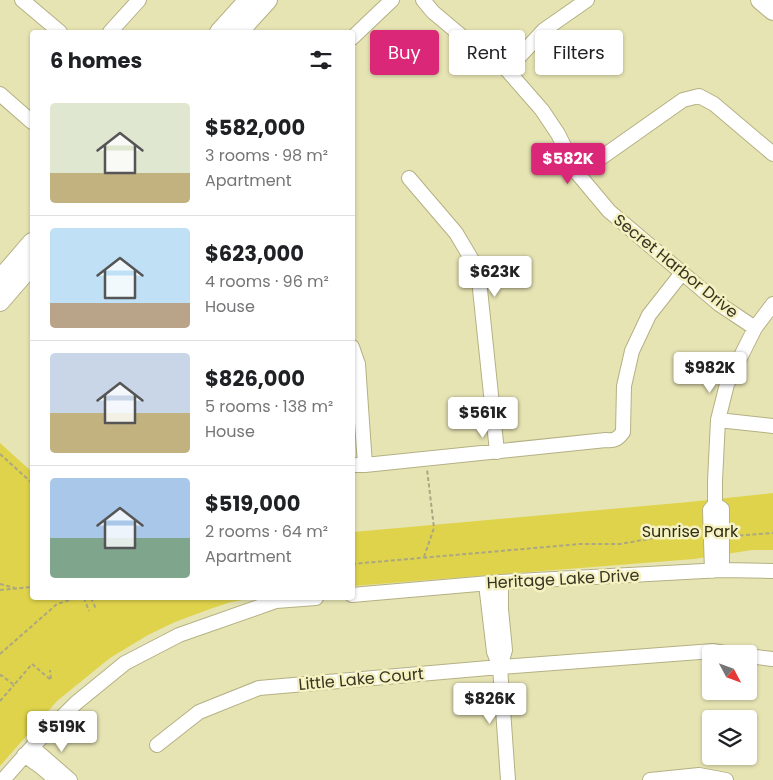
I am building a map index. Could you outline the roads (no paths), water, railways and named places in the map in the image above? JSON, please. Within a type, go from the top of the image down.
[{"type":"main road","points":[[221,30],[248,0]]},
{"type":"main road","points":[[241,30],[268,0]]},
{"type":"main road","points":[[760,0],[773,11]]},
{"type":"main road","points":[[0,279],[30,244]]},
{"type":"main road","points":[[0,302],[30,267]]},
{"type":"street","points":[[22,0],[58,30]]},
{"type":"street","points":[[112,30],[139,0]]},
{"type":"street","points":[[355,35],[392,0]]},
{"type":"street","name":"Secret Harbor Drive","points":[[423,0],[455,30]]},
{"type":"street","points":[[525,50],[544,30],[587,0]]},
{"type":"street","name":"Secret Harbor Drive","points":[[510,75],[542,110],[558,134],[578,174],[609,211],[719,304],[755,328]]},
{"type":"street","points":[[0,94],[30,120]]},
{"type":"street","points":[[578,174],[683,100],[699,96],[714,104],[773,154]]},
{"type":"street","points":[[409,178],[456,232],[478,270],[496,452]]},
{"type":"street","points":[[355,356],[358,364],[359,465],[613,440],[620,437],[624,432],[624,386],[632,351],[649,315],[682,273]]},
{"type":"street","points":[[717,571],[717,536],[722,509],[716,504],[715,481],[718,420],[728,384],[755,328],[773,304]]},
{"type":"street","points":[[718,420],[773,426]]},
{"type":"street","name":"Heritage Lake Drive","points":[[355,594],[501,582],[717,571],[773,572]]},
{"type":"street","points":[[500,667],[505,650],[501,609],[501,582]]},
{"type":"street","points":[[486,584],[494,652],[500,667],[508,780]]},
{"type":"street","points":[[3,780],[28,751],[76,703],[125,663],[179,635],[276,601],[289,600]]},
{"type":"street","name":"Little Lake Court","points":[[157,745],[200,712],[259,688],[500,667],[702,653]]},
{"type":"street","points":[[758,657],[772,659]]},
{"type":"street","points":[[28,751],[41,767],[56,780]]},
{"type":"street","points":[[28,751],[70,780]]},
{"type":"street","points":[[650,780],[699,775],[726,780]]},
{"type":"park label","name":"Sunrise Park","points":[[690,531]]}]
